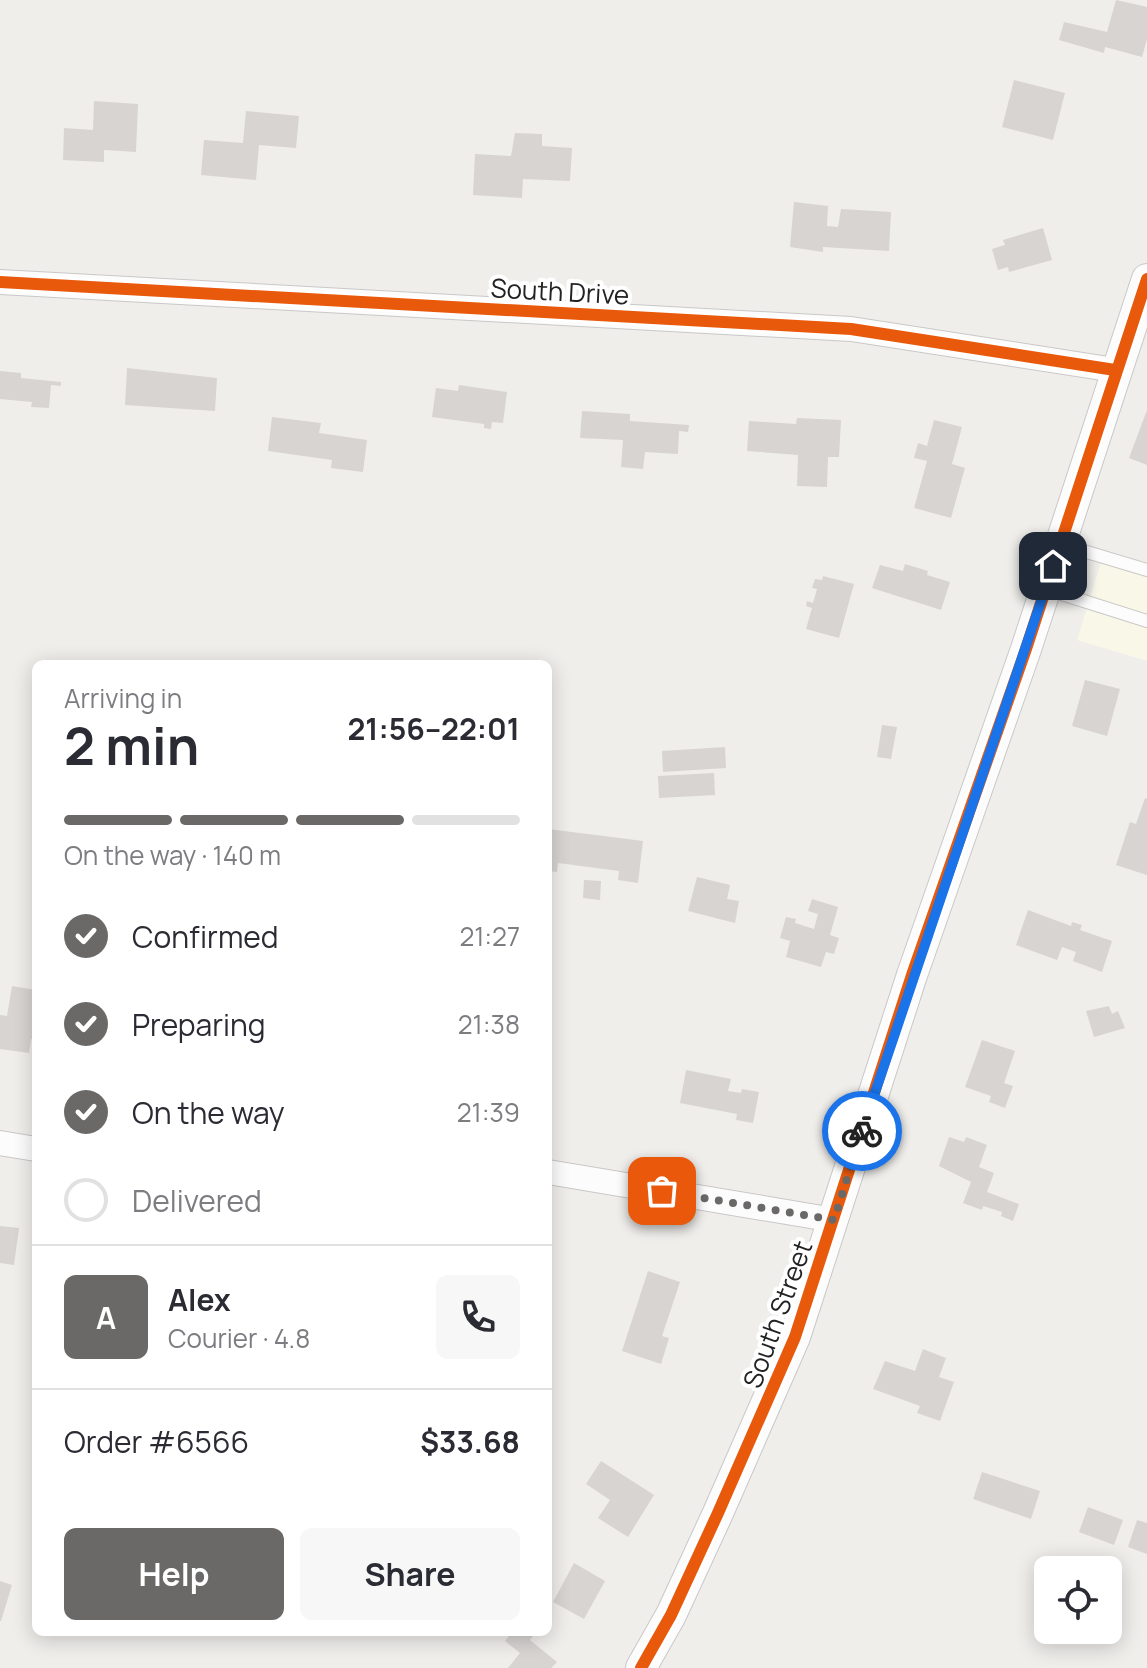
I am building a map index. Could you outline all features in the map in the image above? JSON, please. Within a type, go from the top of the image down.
[{"type":"street","name":"South Street","points":[[641,1668],[671,1615],[768,1404],[795,1337],[912,975],[1046,589],[1147,279]]},
{"type":"street","name":"South Drive","points":[[0,282],[851,329],[1115,370]]},
{"type":"street","points":[[0,1143],[32,1148]]},
{"type":"street","points":[[552,1173],[834,1220]]},
{"type":"lane","points":[[1060,544],[1147,570]]},
{"type":"lane","points":[[1046,589],[1147,621]]},
{"type":"shaded area","points":[[1104,552],[1147,563],[1147,661],[1077,640]]},
{"type":"building","points":[[1116,0],[1147,7],[1147,39],[1142,57],[1105,47],[1104,53],[1059,40],[1064,22],[1107,32]]},
{"type":"building","points":[[1014,80],[1065,93],[1053,140],[1002,127]]},
{"type":"building","points":[[94,101],[138,104],[136,152],[104,150],[104,162],[63,160],[64,128],[93,130]]},
{"type":"building","points":[[246,111],[299,116],[296,148],[259,145],[256,180],[201,175],[204,140],[243,143]]},
{"type":"building","points":[[515,133],[542,134],[542,146],[572,148],[570,181],[523,179],[522,198],[473,195],[475,154],[511,156]]},
{"type":"building","points":[[794,202],[828,206],[827,226],[838,227],[841,209],[891,212],[889,251],[823,247],[823,252],[790,247]]},
{"type":"building","points":[[1043,228],[1052,260],[1009,272],[1008,267],[998,270],[992,249],[1005,245],[1003,240]]},
{"type":"building","points":[[127,368],[217,378],[215,411],[125,405]]},
{"type":"building","points":[[0,371],[21,373],[21,378],[61,382],[61,386],[51,385],[49,408],[31,407],[32,402],[0,399]]},
{"type":"building","points":[[459,385],[507,392],[503,423],[492,422],[491,429],[484,428],[484,424],[432,417],[436,388],[458,391]]},
{"type":"building","points":[[1147,410],[1147,465],[1129,458]]},
{"type":"building","points":[[582,411],[630,414],[630,421],[689,425],[688,432],[679,431],[678,454],[645,452],[643,469],[621,467],[623,440],[580,438]]},
{"type":"building","points":[[272,417],[321,423],[319,433],[367,440],[363,472],[331,468],[332,460],[268,451]]},
{"type":"building","points":[[797,418],[841,420],[839,457],[828,457],[827,487],[797,486],[798,455],[747,451],[749,421],[796,424]]},
{"type":"building","points":[[934,420],[962,427],[952,464],[965,468],[951,518],[914,508],[927,461],[914,458],[918,443],[927,446]]},
{"type":"building","points":[[905,564],[950,582],[941,610],[872,588],[880,565],[903,571]]},
{"type":"building","points":[[823,576],[854,584],[839,638],[806,629],[812,608],[806,606],[807,601],[813,603],[817,589],[812,588],[815,579],[822,580]]},
{"type":"building","points":[[1085,680],[1120,689],[1107,736],[1072,726]]},
{"type":"building","points":[[882,725],[897,727],[891,759],[877,757]]},
{"type":"building","points":[[725,747],[726,768],[663,772],[662,751]]},
{"type":"building","points":[[714,773],[715,795],[659,798],[658,776]]},
{"type":"building","points":[[1145,798],[1147,875],[1116,865],[1130,822],[1136,824]]},
{"type":"building","points":[[552,830],[643,841],[638,883],[618,880],[619,871],[558,863],[557,872],[552,871]]},
{"type":"building","points":[[697,877],[730,885],[727,899],[739,901],[735,923],[688,911]]},
{"type":"building","points":[[584,880],[601,881],[600,900],[583,898]]},
{"type":"building","points":[[812,899],[838,907],[830,935],[839,938],[834,954],[826,952],[821,967],[786,957],[790,941],[780,938],[786,917],[814,929],[818,914],[808,911]]},
{"type":"building","points":[[1028,910],[1071,926],[1072,922],[1082,925],[1080,930],[1112,941],[1102,972],[1073,961],[1076,952],[1062,947],[1057,960],[1016,945]]},
{"type":"building","points":[[12,986],[32,989],[29,1053],[0,1049],[0,1015],[7,1016]]},
{"type":"building","points":[[1109,1006],[1112,1014],[1118,1011],[1125,1028],[1094,1037],[1086,1011]]},
{"type":"building","points":[[982,1040],[1015,1051],[1004,1083],[1013,1086],[1005,1108],[989,1102],[991,1096],[965,1087]]},
{"type":"building","points":[[686,1070],[731,1079],[728,1091],[741,1093],[742,1089],[759,1092],[753,1123],[736,1120],[737,1114],[680,1103]]},
{"type":"building","points":[[949,1137],[964,1142],[966,1137],[987,1145],[979,1167],[994,1173],[987,1192],[1019,1204],[1013,1221],[1001,1216],[1002,1212],[983,1206],[982,1210],[963,1203],[971,1182],[939,1166]]},
{"type":"building","points":[[0,1226],[19,1228],[14,1265],[0,1263]]},
{"type":"building","points":[[648,1271],[680,1282],[662,1336],[669,1338],[661,1364],[622,1351]]},
{"type":"building","points":[[923,1349],[946,1358],[939,1377],[954,1382],[940,1421],[917,1413],[920,1406],[873,1389],[885,1361],[915,1371]]},
{"type":"building","points":[[601,1461],[654,1495],[628,1537],[598,1518],[610,1500],[586,1484]]},
{"type":"building","points":[[982,1472],[1040,1491],[1031,1519],[973,1499]]},
{"type":"building","points":[[1088,1507],[1123,1520],[1114,1545],[1079,1532]]},
{"type":"building","points":[[1137,1520],[1147,1523],[1147,1554],[1128,1547]]},
{"type":"building","points":[[574,1563],[605,1581],[584,1619],[553,1602]]},
{"type":"building","points":[[0,1581],[12,1585],[1,1621],[0,1621]]},
{"type":"building","points":[[509,1636],[533,1636],[530,1640],[557,1662],[551,1668],[508,1668],[520,1653],[505,1641]]},
{"type":"cycle path","points":[[641,1668],[671,1615],[795,1337],[912,975],[1026,649],[1147,279]]},
{"type":"cycle path","points":[[0,282],[851,329],[1115,370]]},
{"type":"way so far","points":[[662,1191],[834,1220],[862,1131]]},
{"type":"route","points":[[862,1131],[912,975],[1053,566]]}]
